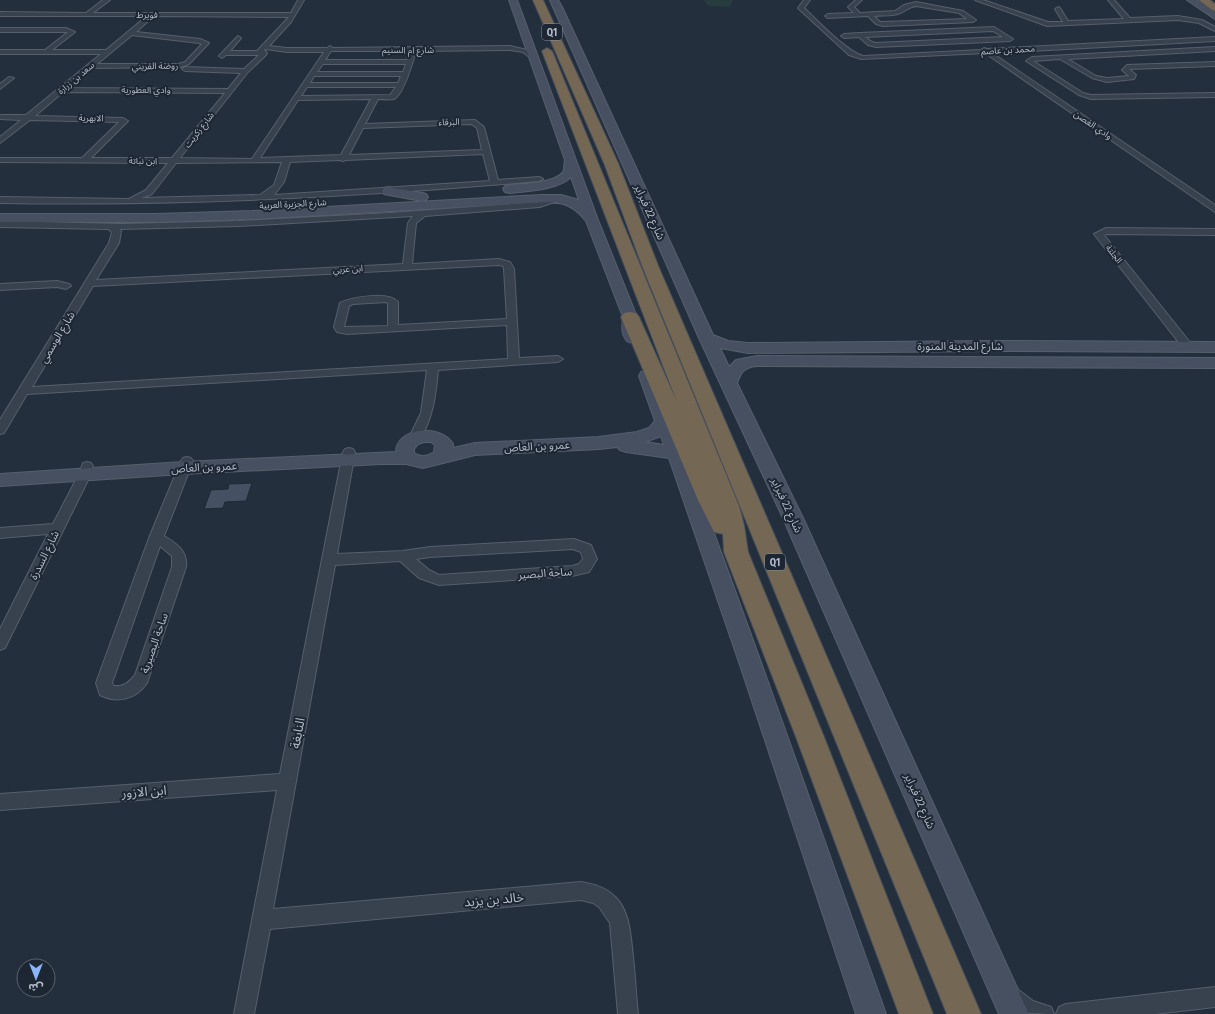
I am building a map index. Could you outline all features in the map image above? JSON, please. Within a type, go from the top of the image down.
[{"type":"highway","name":"Q1","points":[[527,0],[728,506],[733,524],[736,552],[810,737],[916,1014]]},
{"type":"highway","name":"شارع 22 فبراير","points":[[538,0],[611,163],[651,268],[964,1014]]},
{"type":"highway","points":[[553,0],[567,51],[567,64]]},
{"type":"highway","points":[[1204,0],[1215,8]]},
{"type":"highway","points":[[630,317],[638,331],[709,500],[736,552]]},
{"type":"main road","points":[[513,0],[536,60],[592,220],[630,317],[630,332],[676,454],[751,665],[871,1014]]},
{"type":"main road","name":"شارع 22 فبراير","points":[[553,0],[559,9],[630,164],[644,201],[707,338],[793,518],[933,830],[992,969],[1014,1014]]},
{"type":"main road","points":[[1191,0],[1215,16]]},
{"type":"main road","name":"شارع الجزيرة العربية","points":[[20,214],[156,218],[352,210],[532,186],[559,180],[570,171],[570,160]]},
{"type":"main road","points":[[556,186],[565,187],[567,190],[565,193],[556,196],[487,192],[556,186]]},
{"type":"main road","points":[[388,191],[422,197]]},
{"type":"main road","name":"شارع الجزيرة العربية","points":[[0,218],[20,214],[219,207],[422,197],[487,192],[567,201],[578,205],[592,220]]},
{"type":"main road","points":[[0,207],[20,214],[83,226]]},
{"type":"main road","points":[[196,225],[222,219],[252,215]]},
{"type":"main road","name":"شارع المدينة المنورة","points":[[707,338],[725,345],[748,348],[994,346],[1215,347]]},
{"type":"main road","points":[[850,361],[849,355],[853,353],[969,351],[994,346]]},
{"type":"main road","name":"شارع المدينة المنورة","points":[[729,382],[732,372],[749,361],[1215,363]]},
{"type":"main road","name":"عمرو بن العاص","points":[[440,446],[475,449],[599,443],[647,436],[661,428],[664,422]]},
{"type":"main road","points":[[430,436],[440,446],[423,462],[412,461],[410,447],[430,436]]},
{"type":"main road","name":"عمرو بن العاص","points":[[599,443],[659,450],[676,454]]},
{"type":"main road","name":"عمرو بن العاص","points":[[0,472],[86,470],[348,456],[410,447]]},
{"type":"main road","name":"عمرو بن العاص","points":[[0,480],[86,470]]},
{"type":"street","points":[[86,14],[107,0]]},
{"type":"street","name":"شارع زكريت","points":[[127,201],[149,192],[262,51],[293,15],[301,0]]},
{"type":"street","name":"محمد بن عاصم","points":[[807,0],[801,8],[851,54],[859,57],[1215,39]]},
{"type":"street","points":[[859,0],[851,8],[859,15]]},
{"type":"street","points":[[978,0],[1044,24],[1187,18],[1200,21],[1215,29]]},
{"type":"street","points":[[1111,0],[1128,20]]},
{"type":"street","points":[[828,16],[859,15],[869,14],[896,13],[914,2],[961,12],[973,20],[883,24],[878,23],[869,14]]},
{"type":"street","points":[[1058,9],[1067,24]]},
{"type":"street","points":[[0,18],[3,14]]},
{"type":"street","name":"فويرط","points":[[3,14],[293,15]]},
{"type":"street","name":"سعد بن زرارة","points":[[0,141],[152,15]]},
{"type":"street","points":[[860,35],[870,44],[876,45],[1013,38],[986,24]]},
{"type":"street","name":"شارع ام السنيم","points":[[226,52],[262,51],[277,48],[287,50],[510,46],[523,42],[524,29]]},
{"type":"street","points":[[844,36],[994,29]]},
{"type":"street","points":[[0,30],[66,30],[72,32],[46,52]]},
{"type":"street","name":"روضة القريني","points":[[90,66],[179,66],[187,63],[206,44],[200,40],[132,33]]},
{"type":"street","points":[[216,64],[238,38]]},
{"type":"street","name":"وادي الغصن","points":[[971,41],[1215,209]]},
{"type":"street","points":[[1077,46],[1091,56]]},
{"type":"street","points":[[1084,46],[1099,56]]},
{"type":"street","points":[[254,161],[330,49]]},
{"type":"street","name":"شارع ام السنيم","points":[[330,49],[513,49],[525,51],[536,60]]},
{"type":"street","points":[[1215,49],[1029,61],[1081,94],[1091,97],[1215,95]]},
{"type":"street","points":[[298,98],[375,98],[394,96],[410,62],[413,50]]},
{"type":"street","points":[[0,52],[108,52]]},
{"type":"street","points":[[1133,54],[1153,66]]},
{"type":"street","points":[[1062,58],[1091,76],[1103,79],[1131,78],[1133,75],[1125,70],[1126,68],[1215,64]]},
{"type":"street","points":[[320,62],[410,62]]},
{"type":"street","points":[[1207,64],[1215,68]]},
{"type":"street","points":[[185,69],[247,70]]},
{"type":"street","points":[[312,74],[405,74]]},
{"type":"street","points":[[0,76],[11,78],[0,87]]},
{"type":"street","points":[[305,85],[399,85]]},
{"type":"street","name":"وادي العطورية","points":[[62,90],[230,91]]},
{"type":"street","points":[[343,159],[375,98]]},
{"type":"street","name":"الابهرية","points":[[0,117],[123,120],[124,121],[84,160]]},
{"type":"street","name":"البرقاء","points":[[359,126],[472,122],[480,127],[486,152],[487,192]]},
{"type":"street","name":"ابن نباتة","points":[[0,160],[286,161],[486,152]]},
{"type":"street","points":[[259,197],[274,192],[278,188],[286,161]]},
{"type":"street","name":"شارع الجزيرة العربية","points":[[0,200],[158,201],[388,191],[487,192],[539,179]]},
{"type":"street","points":[[278,188],[278,191],[283,194],[290,195]]},
{"type":"street","points":[[149,192],[150,197],[158,201]]},
{"type":"street","name":"شارع الجزيرة العربية","points":[[0,224],[139,226],[288,222],[423,214],[540,204],[554,199]]},
{"type":"street","points":[[407,266],[412,223],[417,217],[423,214]]},
{"type":"street","points":[[403,215],[412,223]]},
{"type":"street","points":[[109,226],[117,232],[114,243]]},
{"type":"street","name":"شارع الوسمي","points":[[0,430],[114,243],[125,232],[139,226]]},
{"type":"street","name":"الجلتة","points":[[1188,347],[1098,234],[1106,231],[1215,232]]},
{"type":"street","name":"ابن عربي","points":[[90,282],[499,262],[508,264],[509,269],[514,362]]},
{"type":"street","points":[[0,287],[57,284],[66,286]]},
{"type":"street","points":[[393,329],[393,302],[388,300],[351,301],[344,305],[339,327],[341,330],[393,329],[512,322]]},
{"type":"street","points":[[25,391],[558,359]]},
{"type":"street","points":[[410,447],[423,426],[427,413],[433,366]]},
{"type":"street","points":[[427,413],[440,446]]},
{"type":"street","name":"النابغة","points":[[244,1014],[348,456]]},
{"type":"street","name":"ساحة البصيرية","points":[[156,538],[177,552],[181,559],[179,567],[142,678],[137,685],[128,691],[113,693],[106,690],[104,683],[105,679],[156,538],[185,465]]},
{"type":"street","name":"شارع السدرة","points":[[0,644],[86,470]]},
{"type":"street","points":[[0,533],[56,529]]},
{"type":"street","name":"ساحة البصير","points":[[329,560],[403,556],[430,552],[574,544],[586,549],[590,559],[584,568],[576,571],[440,580],[431,578],[423,573],[403,556]]},
{"type":"street","name":"ابن الازور","points":[[0,802],[254,783],[288,782]]},
{"type":"street","name":"خالد بن يزيد","points":[[262,920],[581,891],[592,892],[602,896],[610,903],[616,912],[620,923],[628,1014]]},
{"type":"street","points":[[992,969],[1011,996],[1028,1010],[1044,1014]]},
{"type":"street","points":[[858,977],[860,1014]]},
{"type":"street","points":[[1066,1014],[1124,1011],[1215,997]]},
{"type":"green space","points":[[703,0],[733,0],[730,7],[708,6]]},
{"type":"building","points":[[252,483],[246,501],[225,502],[223,508],[204,509],[211,490],[228,489],[229,484]]}]
